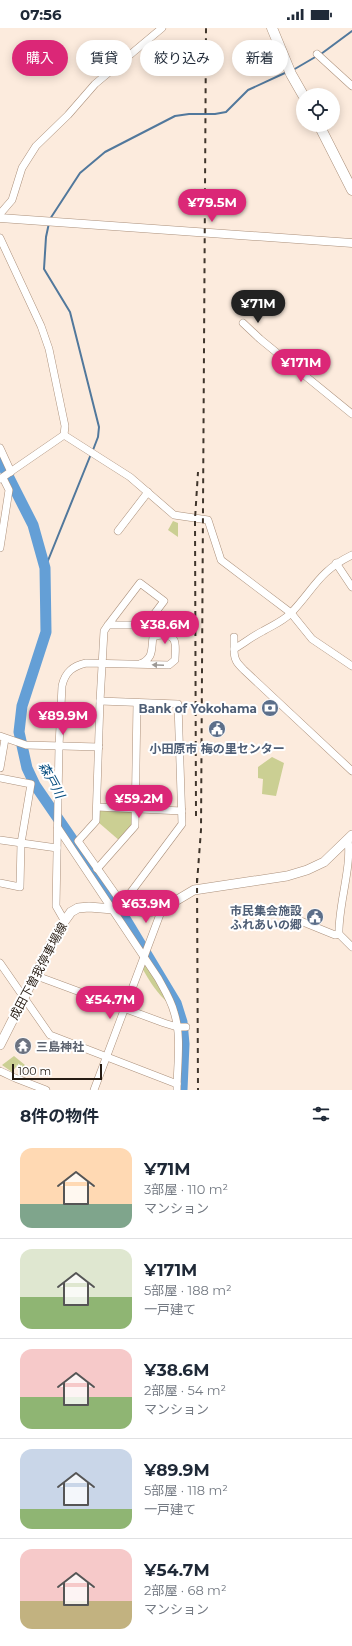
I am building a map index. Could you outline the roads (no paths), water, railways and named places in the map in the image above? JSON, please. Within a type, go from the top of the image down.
[{"type":"main road","points":[[272,28],[290,71],[299,88]]},
{"type":"main road","points":[[323,132],[352,190]]},
{"type":"main road","name":"成田下曽我停車場線","points":[[0,1045],[34,975],[64,920],[71,912],[78,908],[111,908],[124,906],[149,912],[162,909],[194,890],[287,876],[307,870],[324,862],[350,837]]},
{"type":"street","points":[[0,214],[12,200],[22,168],[36,146],[68,115],[95,84],[162,28]]},
{"type":"street","points":[[319,55],[352,86]]},
{"type":"street","points":[[0,218],[352,242]]},
{"type":"street","points":[[0,238],[41,326],[49,349],[65,426],[64,435],[2,478],[9,490],[0,548]]},
{"type":"street","points":[[243,323],[260,339],[352,414]]},
{"type":"street","points":[[64,435],[130,477],[174,515],[208,520],[221,560],[291,613],[312,639],[352,666]]},
{"type":"street","points":[[0,448],[11,472]]},
{"type":"street","points":[[118,531],[148,492]]},
{"type":"street","points":[[234,649],[264,630],[278,624],[291,613],[316,580],[336,563],[352,555]]},
{"type":"street","points":[[336,563],[352,587]]},
{"type":"street","points":[[100,701],[178,704],[182,824],[124,906],[78,841],[96,821],[101,663],[104,631],[108,625],[140,583],[164,601],[146,625],[108,625]]},
{"type":"street","points":[[64,920],[56,906],[59,746],[62,686],[64,677],[77,665],[101,663],[169,665],[175,660],[175,641],[173,638],[170,635],[156,635],[153,637],[152,654],[146,661],[140,664]]},
{"type":"street","points":[[234,636],[235,660],[244,675],[352,772]]},
{"type":"street","points":[[97,869],[134,826],[136,809],[137,702]]},
{"type":"street","points":[[0,768],[2,738],[21,744],[99,747]]},
{"type":"street","points":[[0,778],[31,784],[21,843],[20,887],[0,883]]},
{"type":"street","points":[[97,807],[182,810]]},
{"type":"street","points":[[0,963],[50,1035],[177,1087],[181,1027],[168,997],[144,956],[111,908],[58,825]]},
{"type":"street","points":[[350,837],[350,870],[339,924],[339,934],[352,947]]},
{"type":"street","points":[[0,840],[57,848]]},
{"type":"street","points":[[94,1090],[162,909]]},
{"type":"street","points":[[271,909],[335,935],[339,934]]},
{"type":"street","points":[[34,975],[181,1027]]},
{"type":"street","points":[[0,1071],[46,1090]]},
{"type":"waterway","points":[[321,54],[352,31]]},
{"type":"waterway","points":[[293,70],[317,56]]},
{"type":"waterway","points":[[50,219],[80,173],[105,152],[175,116],[226,112],[248,90],[278,76]]},
{"type":"waterway","points":[[49,223],[46,237],[44,269],[70,312],[99,427],[98,437],[93,450]]},
{"type":"waterway","points":[[45,568],[91,454]]},
{"type":"waterway","name":"森戸川","points":[[0,460],[33,525],[45,568],[46,632],[22,706],[19,732],[27,768],[35,785],[114,900],[176,1003],[182,1022],[184,1044],[182,1090]]},
{"type":"railway","points":[[197,883],[201,830],[206,28]]},
{"type":"railway","points":[[196,816],[195,519],[198,472]]},
{"type":"railway","points":[[197,878],[198,1090]]},
{"type":"place","name":"Bank of Yokohama","points":[[270,708]]},
{"type":"place","name":"小田原市 梅の里センター","points":[[217,729]]},
{"type":"place","name":"市民集会施設 ふれあいの郷","points":[[315,917]]},
{"type":"place","name":"三島神社","points":[[23,1046]]}]
